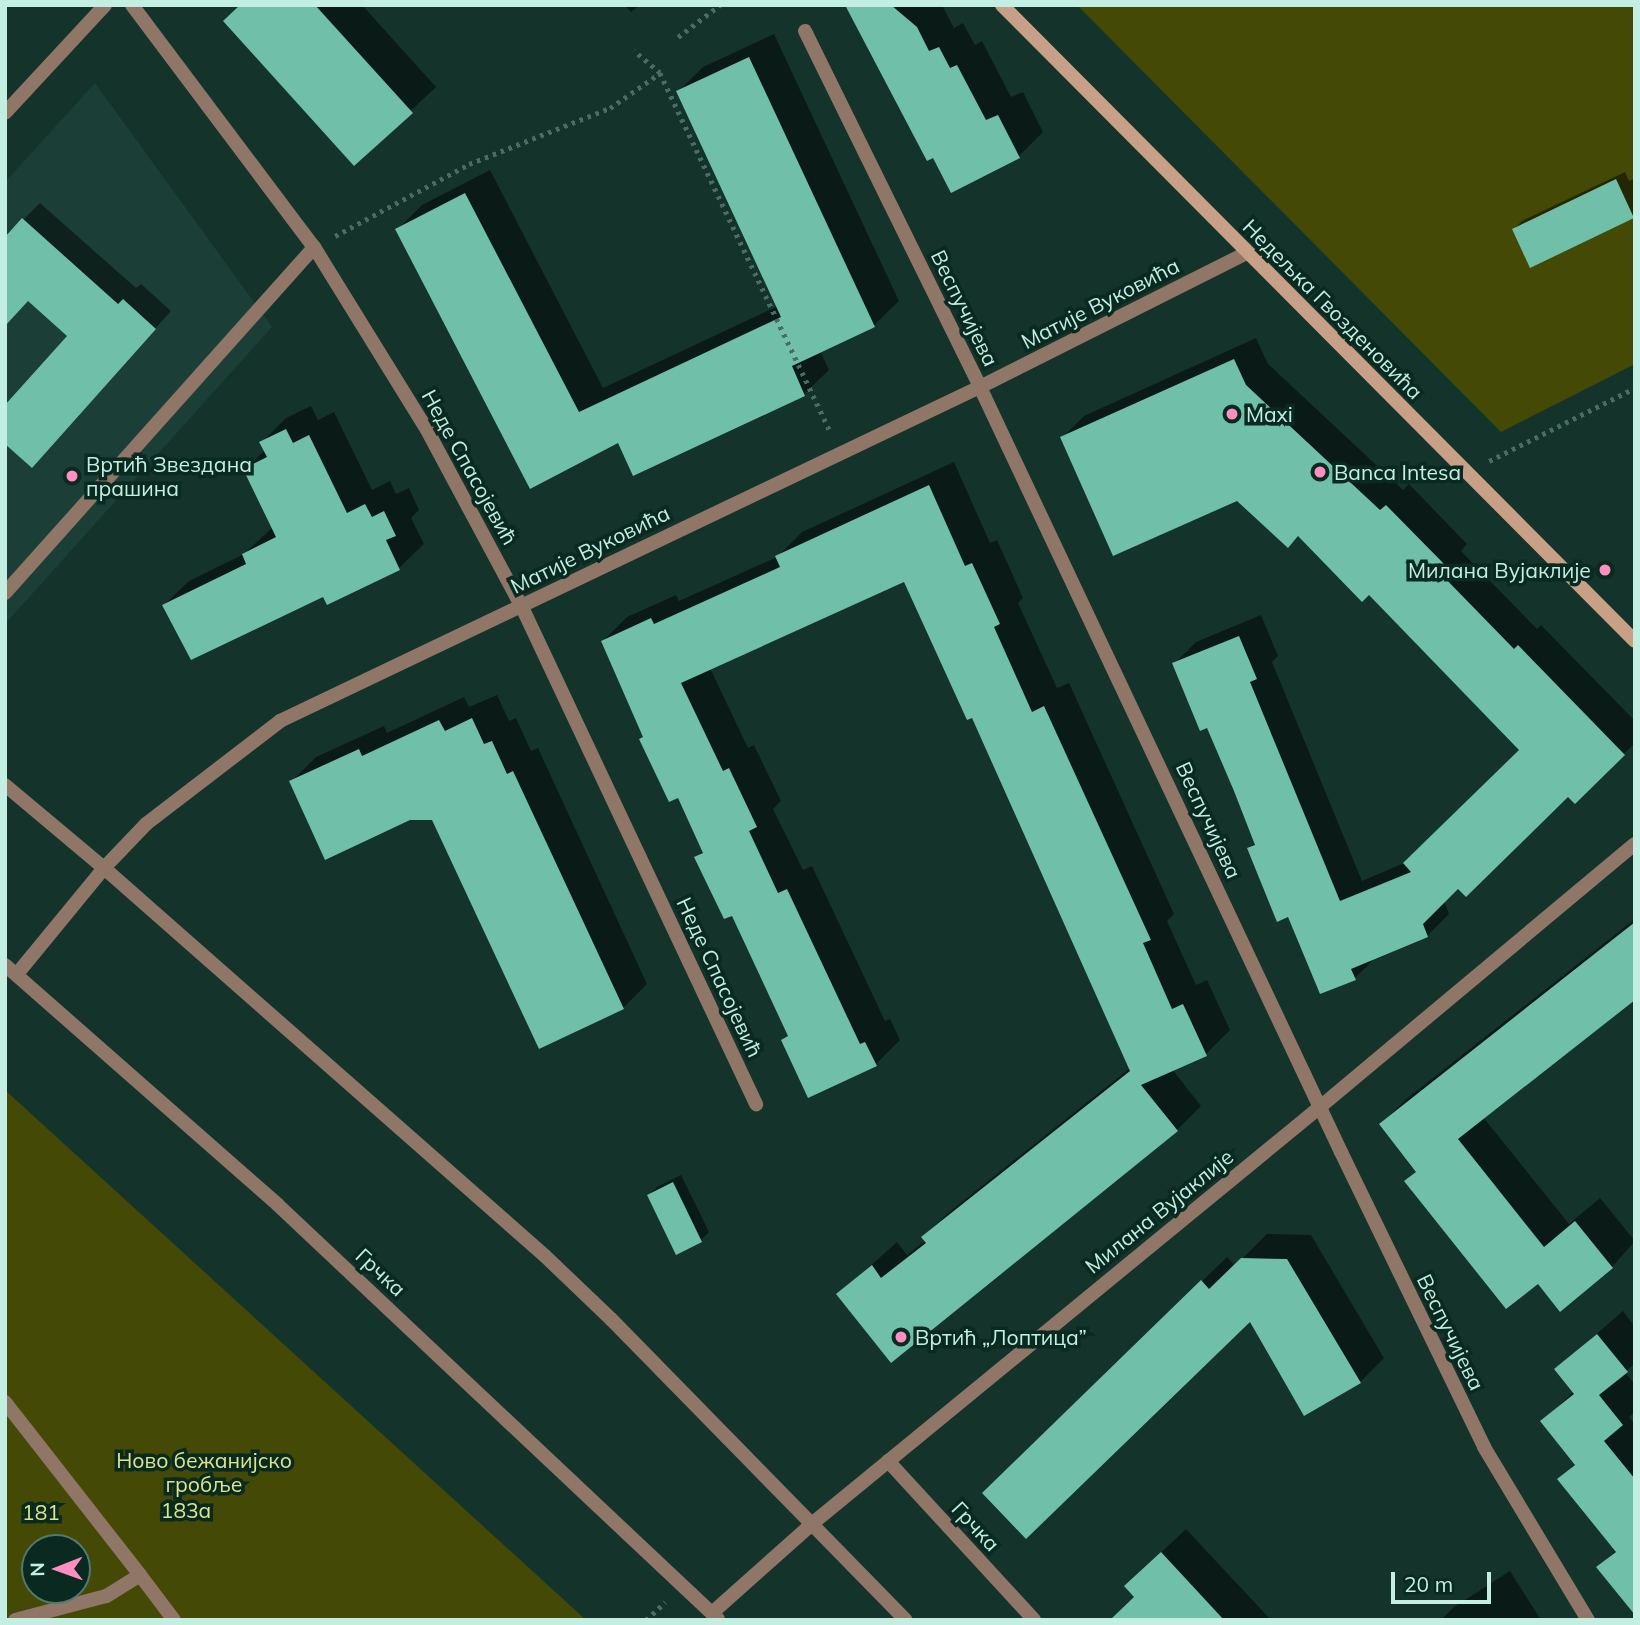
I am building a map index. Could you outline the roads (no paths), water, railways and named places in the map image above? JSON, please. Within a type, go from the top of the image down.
[{"type":"main road","name":"Недељка Гвозденовића","points":[[1002,5],[1635,641]]},
{"type":"street","points":[[5,114],[105,5]]},
{"type":"street","name":"Неде Спасојевић","points":[[132,5],[314,247],[427,430],[521,605],[756,1104]]},
{"type":"street","name":"Веспучијева","points":[[806,31],[980,387],[1320,1107],[1484,1447],[1588,1620]]},
{"type":"street","points":[[5,593],[314,247]]},
{"type":"street","name":"Матије Вуковића","points":[[11,970],[146,824],[280,721],[980,387],[1247,253]]},
{"type":"street","points":[[5,785],[104,868],[545,1256],[813,1522],[906,1620]]},
{"type":"street","name":"Милана Вујаклије","points":[[715,1616],[813,1522],[1320,1107],[1635,844]]},
{"type":"street","name":"Грчка","points":[[11,970],[278,1205],[715,1616]]},
{"type":"street","points":[[5,1402],[174,1620]]},
{"type":"street","name":"Грчка","points":[[888,1461],[1034,1620]]},
{"type":"street","points":[[15,1620],[63,1614],[106,1597],[140,1575]]},
{"type":"place","name":"Maxi","points":[[1232,414]]},
{"type":"place","name":"Banca Intesa","points":[[1320,472]]},
{"type":"place","name":"Вртић Звездана прашина","points":[[72,476]]},
{"type":"place","name":"Милана Вујаклије","points":[[1605,570]]},
{"type":"place","name":"Вртић „Лоптица”","points":[[901,1337]]},
{"type":"park label","name":"Ново бежанијско гробље","points":[[204,1472]]},
{"type":"park label","name":"183a","points":[[186,1510]]},
{"type":"park label","name":"181","points":[[41,1512]]}]
